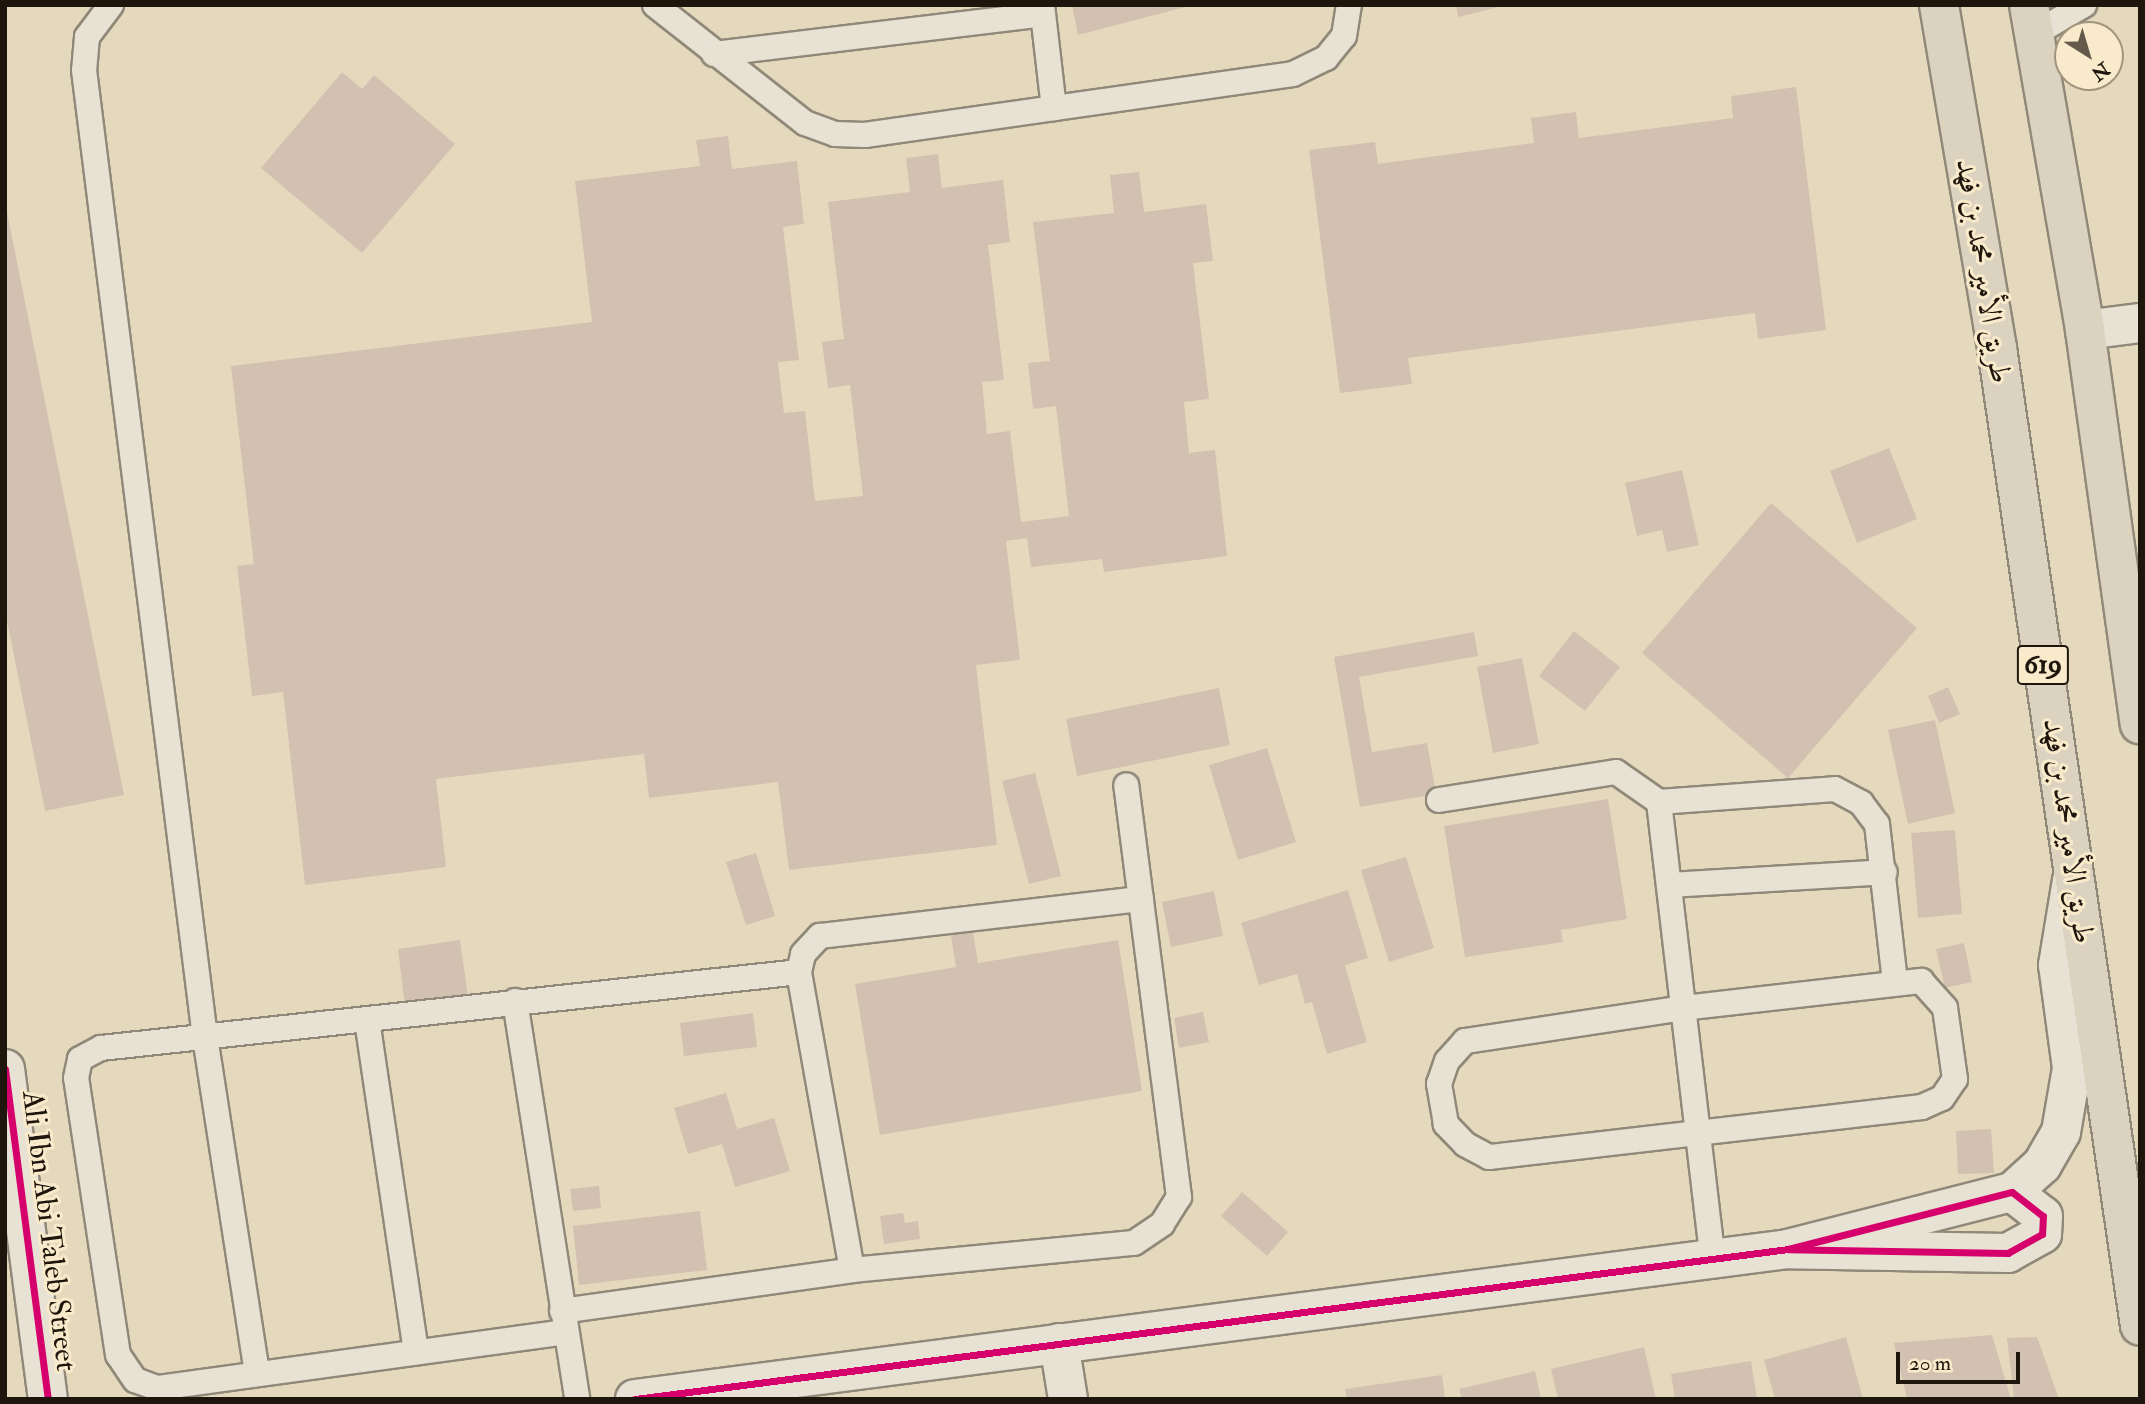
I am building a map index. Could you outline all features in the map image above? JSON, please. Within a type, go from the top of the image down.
[{"type":"highway","name":"طريق الأمير محمد بن فهد","points":[[1939,5],[1997,348],[2140,1326]]},
{"type":"highway","points":[[2032,20],[2085,330],[2140,724]]},
{"type":"street","points":[[2085,330],[2140,323]]},
{"type":"street","points":[[635,1399],[1788,1249],[2012,1192],[2042,1165],[2062,1132],[2072,1068],[2058,965],[2074,871]]},
{"type":"street","name":"Ali Ibn Abi Taleb Street","points":[[5,1069],[48,1399]]},
{"type":"street","points":[[1788,1249],[2008,1253],[2042,1234],[2043,1216],[2033,1203],[2012,1192]]},
{"type":"street","points":[[1059,1343],[1068,1399]]},
{"type":"lane","points":[[111,5],[86,37],[84,70],[205,1037],[257,1374]]},
{"type":"lane","points":[[655,5],[770,100],[835,134],[865,135],[1293,74],[1326,58],[1344,36],[1349,5]]},
{"type":"lane","points":[[2032,20],[2084,5]]},
{"type":"lane","points":[[714,54],[1042,9],[1054,108]]},
{"type":"lane","points":[[1439,800],[1616,772],[1659,802],[1835,789],[1861,803],[1877,824],[1885,872],[1895,983]]},
{"type":"lane","points":[[799,972],[101,1048],[80,1059],[76,1078],[118,1355],[135,1380],[157,1388],[416,1352],[564,1322],[852,1270],[1134,1243],[1161,1224],[1179,1198],[1126,785]]},
{"type":"lane","points":[[1659,802],[1713,1259]]},
{"type":"lane","points":[[1669,885],[1885,872]]},
{"type":"lane","points":[[852,1270],[799,972],[803,954],[820,936],[1140,899]]},
{"type":"lane","points":[[1921,981],[1945,1008],[1955,1079],[1942,1098],[1922,1107],[1698,1135],[1489,1157],[1465,1144],[1446,1124],[1438,1084],[1447,1061],[1465,1041],[1683,1008],[1921,981]]},
{"type":"lane","points":[[515,1002],[577,1399]]},
{"type":"lane","points":[[367,1020],[416,1352]]},
{"type":"building","points":[[1072,5],[1189,5],[1189,6],[1078,35]]},
{"type":"building","points":[[1456,5],[1503,5],[1503,6],[1458,17]]},
{"type":"building","points":[[342,72],[362,89],[374,75],[455,144],[362,253],[261,168]]},
{"type":"building","points":[[1796,87],[1826,330],[1758,339],[1755,313],[1408,358],[1412,384],[1340,393],[1309,150],[1375,142],[1378,164],[1534,143],[1531,118],[1576,112],[1579,138],[1733,118],[1731,96]]},
{"type":"building","points":[[728,136],[732,169],[797,161],[804,224],[783,227],[799,360],[778,362],[784,413],[805,411],[815,501],[863,496],[850,385],[828,388],[822,342],[844,339],[828,202],[910,192],[906,158],[938,154],[942,188],[1003,180],[1010,242],[988,245],[1004,380],[982,382],[987,434],[1010,431],[1021,522],[1069,516],[1056,406],[1033,409],[1028,363],[1050,361],[1033,222],[1114,213],[1110,175],[1139,172],[1144,212],[1206,204],[1213,261],[1193,263],[1209,399],[1184,402],[1189,453],[1215,450],[1227,556],[1104,572],[1102,559],[1031,567],[1027,538],[1006,541],[1020,660],[976,665],[997,845],[789,870],[778,782],[649,798],[644,754],[436,779],[446,867],[305,885],[283,692],[252,696],[237,566],[254,564],[231,366],[592,322],[575,181],[700,166],[696,140]]},
{"type":"building","points":[[5,202],[124,795],[45,811],[5,611]]},
{"type":"building","points":[[1889,448],[1917,519],[1857,543],[1830,471]]},
{"type":"building","points":[[1682,470],[1699,545],[1667,552],[1662,530],[1637,536],[1625,483]]},
{"type":"building","points":[[1771,503],[1917,628],[1788,778],[1642,653]]},
{"type":"building","points":[[1574,631],[1620,667],[1585,711],[1539,676]]},
{"type":"building","points":[[1474,632],[1478,656],[1359,677],[1372,752],[1427,743],[1436,794],[1360,807],[1334,657]]},
{"type":"building","points":[[1522,658],[1539,744],[1493,753],[1477,667]]},
{"type":"building","points":[[1948,687],[1960,714],[1939,723],[1928,696]]},
{"type":"building","points":[[1219,688],[1230,745],[1077,776],[1066,719]]},
{"type":"building","points":[[1935,720],[1955,813],[1908,824],[1888,730]]},
{"type":"building","points":[[1267,748],[1296,842],[1238,860],[1209,765]]},
{"type":"building","points":[[1035,773],[1061,876],[1029,884],[1002,781]]},
{"type":"building","points":[[1608,799],[1627,919],[1561,930],[1563,942],[1465,957],[1444,826]]},
{"type":"building","points":[[1955,830],[1962,914],[1918,918],[1911,833]]},
{"type":"building","points":[[756,853],[775,916],[746,925],[726,862]]},
{"type":"building","points":[[1406,857],[1434,948],[1389,962],[1361,870]]},
{"type":"building","points":[[1348,890],[1368,958],[1345,965],[1367,1042],[1327,1054],[1312,1002],[1305,1004],[1297,974],[1259,985],[1241,923]]},
{"type":"building","points":[[1214,891],[1223,936],[1171,947],[1162,902]]},
{"type":"building","points":[[969,907],[978,963],[1118,940],[1142,1091],[880,1135],[855,984],[956,967],[947,910]]},
{"type":"building","points":[[460,940],[468,997],[405,1006],[398,949]]},
{"type":"building","points":[[1964,943],[1972,982],[1945,988],[1936,949]]},
{"type":"building","points":[[1203,1012],[1209,1042],[1179,1048],[1174,1018]]},
{"type":"building","points":[[753,1013],[757,1047],[684,1056],[680,1023]]},
{"type":"building","points":[[726,1093],[737,1129],[774,1118],[790,1171],[735,1187],[722,1144],[688,1154],[674,1108]]},
{"type":"building","points":[[1991,1129],[1994,1173],[1958,1174],[1956,1131]]},
{"type":"building","points":[[599,1186],[601,1208],[573,1211],[570,1189]]},
{"type":"building","points":[[1242,1192],[1288,1232],[1267,1256],[1221,1216]]},
{"type":"building","points":[[700,1211],[707,1270],[579,1285],[573,1226]]},
{"type":"building","points":[[903,1213],[905,1223],[918,1221],[920,1239],[884,1244],[880,1216]]},
{"type":"building","points":[[1992,1335],[2011,1399],[1907,1399],[1894,1343]]},
{"type":"building","points":[[1846,1337],[1863,1399],[1775,1399],[1764,1360]]},
{"type":"building","points":[[2037,1337],[2059,1399],[2014,1399],[2007,1338]]},
{"type":"building","points":[[1644,1347],[1656,1399],[1558,1399],[1551,1369]]},
{"type":"building","points":[[1751,1361],[1757,1399],[1675,1399],[1671,1374]]},
{"type":"building","points":[[1535,1371],[1541,1399],[1462,1399],[1459,1389]]},
{"type":"building","points":[[1442,1375],[1445,1399],[1347,1399],[1345,1389]]},
{"type":"cycle path","points":[[5,1069],[48,1399]]},
{"type":"cycle path","points":[[635,1399],[1788,1249],[2012,1192],[2043,1216],[2042,1234],[2008,1253],[1788,1249]]}]
